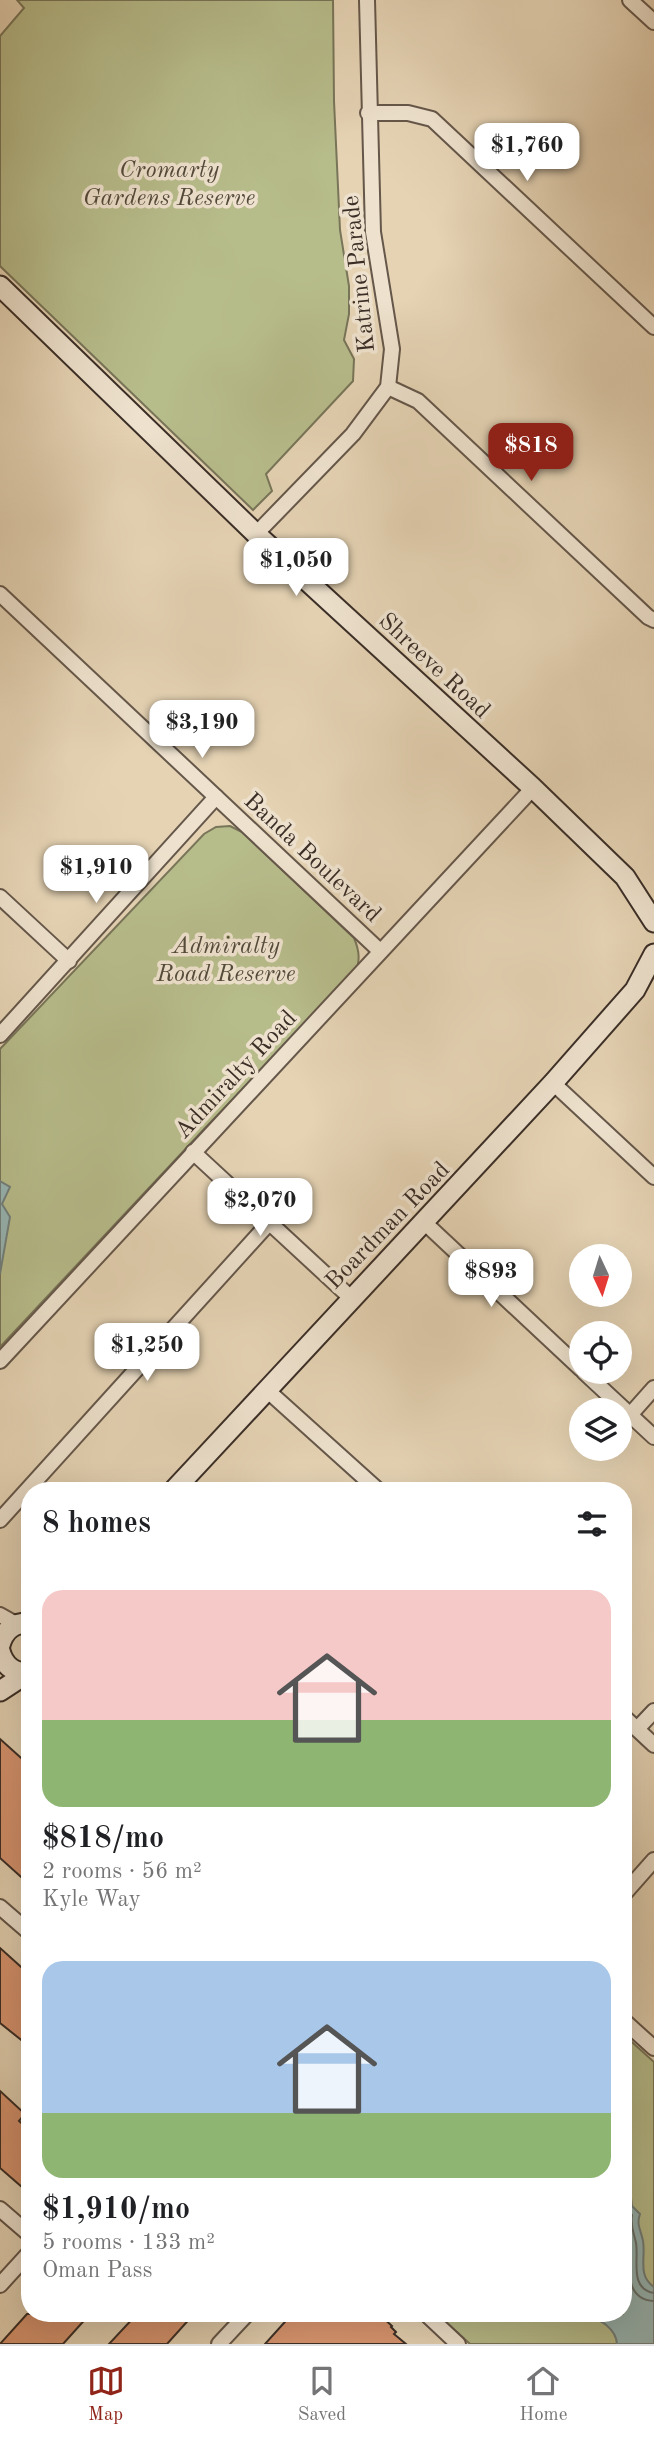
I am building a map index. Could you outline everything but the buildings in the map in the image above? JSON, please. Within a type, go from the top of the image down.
[{"type":"street","name":"Katrine Parade","points":[[257,534],[353,434],[388,387],[392,349],[373,232],[367,0]]},
{"type":"street","points":[[630,0],[654,22]]},
{"type":"street","points":[[369,113],[408,113],[432,118],[654,327]]},
{"type":"street","name":"Shreeve Road","points":[[0,286],[257,534],[533,788],[625,877],[654,922]]},
{"type":"street","points":[[388,387],[418,401],[654,620]]},
{"type":"street","name":"Banda Boulevard","points":[[0,594],[380,951]]},
{"type":"street","name":"Admiralty Road","points":[[0,1361],[533,788]]},
{"type":"street","points":[[0,1035],[216,797]]},
{"type":"street","name":"Shreeve Road","points":[[625,877],[654,894]]},
{"type":"street","points":[[0,897],[69,961]]},
{"type":"street","name":"Boardman Road","points":[[182,1482],[554,1083],[635,990],[654,954]]},
{"type":"street","name":"Boardman Road","points":[[635,990],[654,979]]},
{"type":"street","points":[[554,1083],[654,1177]]},
{"type":"street","points":[[193,1152],[351,1298]]},
{"type":"street","points":[[34,1482],[269,1223]]},
{"type":"street","points":[[425,1223],[569,1359]]},
{"type":"street","points":[[596,1384],[611,1398]]},
{"type":"street","points":[[632,1413],[654,1388]]},
{"type":"street","points":[[268,1391],[369,1482]]},
{"type":"street","points":[[632,1417],[654,1437]]},
{"type":"street","points":[[0,1520],[21,1497]]},
{"type":"street","points":[[0,1642],[9,1628],[21,1621]]},
{"type":"street","points":[[0,1653],[7,1666],[21,1672]]},
{"type":"street","points":[[0,1691],[21,1678]]},
{"type":"street","points":[[637,1729],[654,1711]]},
{"type":"street","points":[[632,1724],[654,1745]]},
{"type":"street","points":[[632,1885],[654,1860]]},
{"type":"street","points":[[0,1906],[21,1925]]},
{"type":"street","points":[[632,2028],[654,2048]]},
{"type":"street","points":[[0,2209],[21,2227]]},
{"type":"street","points":[[0,2285],[21,2262]]},
{"type":"street","points":[[219,2344],[240,2322]]},
{"type":"street","points":[[435,2322],[458,2344]]},
{"type":"green space","name":"Cromarty Gardens Reserve","points":[[17,0],[333,0],[340,230],[349,286],[349,314],[344,340],[354,359],[353,381],[266,474],[272,491],[253,510],[0,266],[0,36],[24,8]]},
{"type":"green space","name":"Admiralty Road Reserve","points":[[230,826],[242,832],[354,938],[359,956],[355,975],[206,1127],[0,1347],[0,1049],[204,834],[216,827]]},
{"type":"green space","points":[[632,2042],[654,2062],[654,2344],[470,2344],[446,2322],[632,2322]]},
{"type":"water","points":[[0,1181],[10,1187],[2,1204],[10,1217],[0,1274]]},
{"type":"water","points":[[632,2206],[640,2214],[644,2272],[654,2287],[654,2344],[617,2344],[610,2329],[602,2322],[632,2322]]}]
